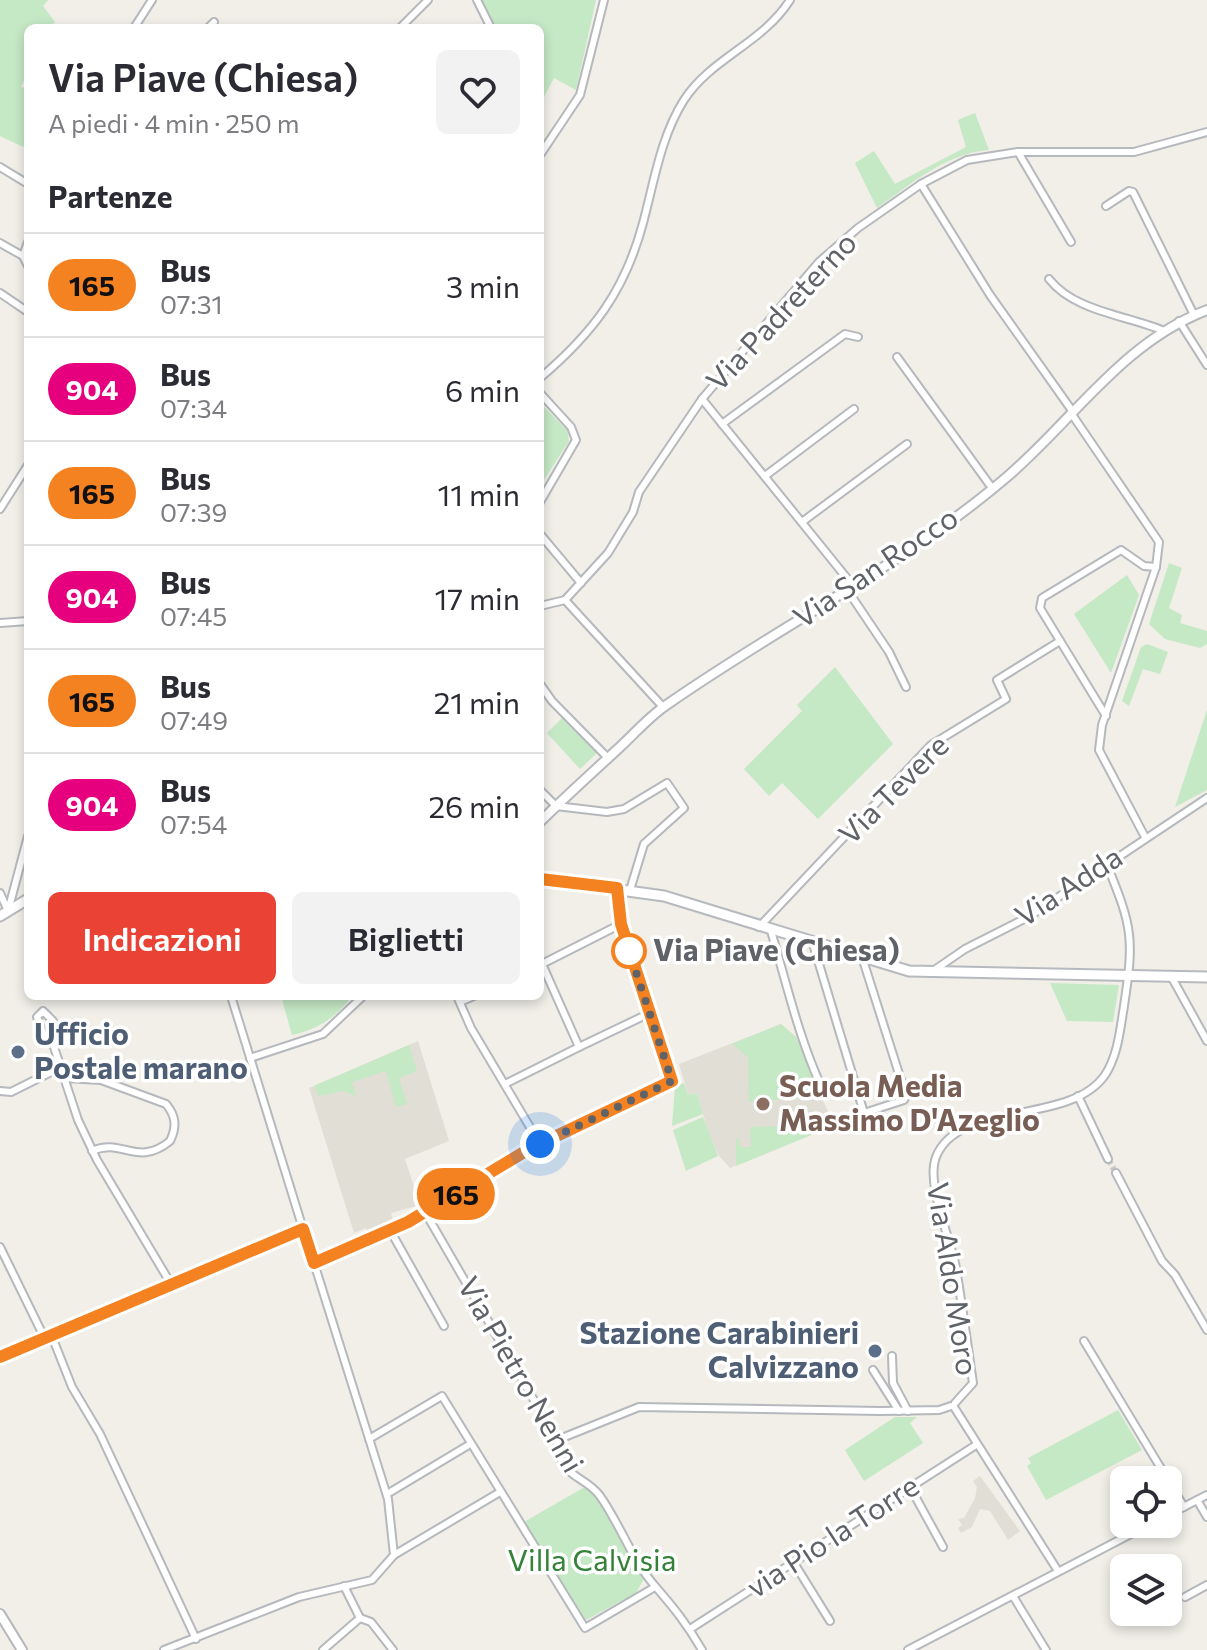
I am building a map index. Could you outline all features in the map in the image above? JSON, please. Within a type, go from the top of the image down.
[{"type":"main road","points":[[544,879],[664,896],[863,960],[930,973],[1207,977]]},
{"type":"main road","points":[[0,1357],[303,1229],[314,1263],[390,1230],[540,1144],[672,1081],[621,924],[617,888]]},
{"type":"main road","points":[[4,914],[24,902]]},
{"type":"street","points":[[137,24],[152,0]]},
{"type":"street","points":[[404,24],[428,0]]},
{"type":"street","points":[[477,0],[489,24]]},
{"type":"street","points":[[544,146],[568,118],[580,95],[604,0]]},
{"type":"street","points":[[544,375],[567,355],[613,299],[639,236],[674,119],[686,97],[711,70],[774,22],[790,0]]},
{"type":"street","name":"Via Padreterno","points":[[565,600],[608,553],[633,512],[639,492],[702,399],[827,254],[921,184],[967,160],[1018,152],[1134,152],[1207,132]]},
{"type":"street","points":[[1018,152],[1071,242]]},
{"type":"street","points":[[0,167],[24,182]]},
{"type":"street","points":[[921,184],[990,295],[1159,542],[1156,567],[1106,716],[1099,750],[1145,837]]},
{"type":"street","points":[[1106,206],[1129,191],[1133,192],[1194,315]]},
{"type":"street","points":[[0,243],[23,256]]},
{"type":"street","points":[[1049,279],[1060,292],[1084,305],[1164,331]]},
{"type":"street","points":[[0,293],[24,309]]},
{"type":"street","name":"Via San Rocco","points":[[544,818],[663,707],[851,589],[992,488],[1105,378],[1179,321],[1207,310]]},
{"type":"street","points":[[1179,321],[1207,365]]},
{"type":"street","points":[[722,424],[845,334],[858,337]]},
{"type":"street","points":[[897,357],[992,488]]},
{"type":"street","points":[[544,397],[571,427],[576,440],[544,495]]},
{"type":"street","points":[[702,399],[802,522],[851,589],[906,687]]},
{"type":"street","points":[[765,476],[854,409]]},
{"type":"street","points":[[802,522],[907,444]]},
{"type":"street","points":[[1,505],[24,471]]},
{"type":"street","points":[[544,539],[581,583]]},
{"type":"street","points":[[1106,716],[1040,608],[1049,592],[1121,550],[1144,566],[1156,567]]},
{"type":"street","points":[[544,605],[565,600],[663,707]]},
{"type":"street","points":[[0,623],[24,621]]},
{"type":"street","name":"Via Tevere","points":[[759,927],[931,745],[1006,699],[997,680],[1060,641]]},
{"type":"street","points":[[544,690],[608,758]]},
{"type":"street","points":[[544,794],[556,806],[620,811],[667,783],[684,808],[644,844],[630,890]]},
{"type":"street","name":"Via Adda","points":[[930,973],[965,949],[1030,916],[1207,798]]},
{"type":"street","points":[[4,914],[24,849]]},
{"type":"street","name":"Via Aldo Moro","points":[[1058,1571],[976,1445],[954,1405],[973,1383],[955,1264],[935,1185],[934,1160],[945,1142],[964,1129],[1078,1096],[1102,1079],[1113,1061],[1129,976],[1130,923],[1107,865]]},
{"type":"street","points":[[0,893],[4,914]]},
{"type":"street","points":[[544,962],[621,924]]},
{"type":"street","points":[[771,931],[794,1008],[799,1038],[821,1086]]},
{"type":"street","points":[[813,944],[864,1113],[904,1100],[906,1096],[863,960]]},
{"type":"street","points":[[544,971],[579,1047]]},
{"type":"street","points":[[1171,976],[1207,1041]]},
{"type":"street","points":[[232,1000],[303,1229]]},
{"type":"street","points":[[250,1058],[323,1034],[359,1000]]},
{"type":"street","points":[[460,1000],[540,1144]]},
{"type":"street","points":[[53,1044],[37,1025],[37,1017],[43,1011],[53,1021],[53,1044],[92,1151],[171,1284]]},
{"type":"street","points":[[505,1084],[650,1013]]},
{"type":"street","points":[[0,1091],[11,1092],[61,1067]]},
{"type":"street","points":[[65,1078],[101,1080],[166,1104],[173,1112],[175,1125],[170,1141],[147,1154],[107,1145],[92,1151]]},
{"type":"street","points":[[1078,1096],[1108,1159]]},
{"type":"street","points":[[1116,1173],[1162,1261],[1175,1275],[1207,1330]]},
{"type":"street","name":"Via Pietro Nenni","points":[[425,1212],[557,1440],[559,1454],[572,1475],[601,1496],[655,1587],[666,1595],[702,1650]]},
{"type":"street","points":[[390,1230],[444,1326]]},
{"type":"street","points":[[0,1247],[72,1387],[100,1434],[196,1639]]},
{"type":"street","points":[[314,1263],[387,1494],[394,1555]]},
{"type":"street","points":[[1084,1341],[1160,1466]]},
{"type":"street","points":[[892,1356],[893,1383],[908,1411]]},
{"type":"street","points":[[873,1370],[899,1411]]},
{"type":"street","points":[[369,1439],[442,1396],[585,1628],[655,1587]]},
{"type":"street","points":[[557,1440],[639,1407],[908,1411],[939,1410],[954,1405]]},
{"type":"street","name":"via Pio la Torre","points":[[690,1629],[976,1445]]},
{"type":"street","points":[[387,1494],[470,1446]]},
{"type":"street","points":[[910,1487],[943,1547]]},
{"type":"street","points":[[164,1650],[177,1648],[299,1597],[372,1580],[394,1555],[500,1492]]},
{"type":"street","points":[[1182,1504],[1184,1507],[1207,1495]]},
{"type":"street","points":[[1197,1500],[1207,1517]]},
{"type":"street","points":[[908,1650],[1123,1538]]},
{"type":"street","points":[[794,1563],[830,1621]]},
{"type":"street","points":[[1185,1597],[1207,1585]]},
{"type":"street","points":[[344,1586],[360,1618],[371,1622],[393,1650]]},
{"type":"street","points":[[1013,1596],[1046,1650]]},
{"type":"street","points":[[0,1614],[22,1650]]},
{"type":"street","points":[[323,1650],[360,1618]]},
{"type":"shaded area","name":"Scuola Media Massimo D'Azeglio","points":[[781,1024],[796,1037],[834,1126],[730,1168],[719,1156],[709,1135],[697,1093],[688,1095],[679,1064]]},
{"type":"shaded area","points":[[418,1041],[449,1141],[405,1159],[420,1205],[391,1213],[393,1222],[368,1235],[366,1228],[354,1233],[309,1088]]},
{"type":"shaded area","points":[[980,1476],[1020,1531],[1008,1540],[990,1511],[980,1509],[972,1527],[961,1533],[958,1528],[962,1525],[958,1519],[964,1518],[975,1498],[977,1487],[973,1481]]},
{"type":"green space","points":[[0,0],[48,0],[43,6],[55,22],[53,24],[24,24],[24,80],[21,87],[24,88],[24,146],[0,136]]},
{"type":"green space","points":[[481,0],[596,0],[576,90],[554,78],[544,97],[544,24],[494,24]]},
{"type":"green space","points":[[975,113],[989,150],[943,164],[877,208],[855,163],[874,151],[895,184],[966,147],[958,120]]},
{"type":"green space","points":[[544,407],[567,430],[569,441],[544,480]]},
{"type":"green space","points":[[1169,563],[1182,568],[1169,608],[1182,615],[1180,623],[1207,631],[1207,644],[1200,648],[1165,639],[1149,624]]},
{"type":"green space","points":[[1127,575],[1139,595],[1111,673],[1074,614]]},
{"type":"green space","points":[[1147,644],[1168,652],[1160,674],[1143,669],[1129,706],[1122,701],[1141,647]]},
{"type":"green space","points":[[835,667],[893,744],[818,819],[782,783],[769,796],[744,769],[802,711],[797,705]]},
{"type":"green space","points":[[1207,710],[1207,790],[1175,807]]},
{"type":"green space","points":[[562,718],[597,753],[580,769],[547,733]]},
{"type":"green space","points":[[1050,983],[1119,985],[1113,1022],[1067,1021]]},
{"type":"green space","points":[[282,1000],[349,1000],[326,1022],[292,1035]]},
{"type":"green space","points":[[781,1024],[796,1037],[820,1093],[815,1097],[749,1102],[748,1057],[732,1044]]},
{"type":"green space","points":[[409,1045],[417,1071],[399,1078],[407,1104],[396,1107],[386,1071],[352,1082],[356,1096],[343,1091],[319,1096],[314,1086]]},
{"type":"green space","points":[[684,1083],[688,1095],[697,1093],[703,1114],[672,1126],[675,1087]]},
{"type":"green space","points":[[703,1117],[718,1156],[686,1171],[673,1130]]},
{"type":"green space","points":[[797,1126],[808,1130],[811,1135],[736,1166],[736,1139],[739,1138],[740,1147],[751,1147],[750,1127]]},
{"type":"green space","points":[[1118,1410],[1142,1450],[1046,1500],[1027,1466],[1031,1463],[1028,1458]]},
{"type":"green space","points":[[895,1417],[917,1417],[910,1423],[923,1443],[864,1481],[845,1450]]},
{"type":"green space","name":"Villa Calvisia","points":[[583,1488],[590,1489],[645,1577],[636,1593],[586,1620],[524,1522]]},
{"type":"tunnel","points":[[1108,1159],[1116,1173]]},
{"type":"bus line","name":"165","points":[[0,1357],[303,1229],[314,1263],[408,1222],[529,1149],[672,1081],[621,924],[615,898],[617,888],[544,879]]},
{"type":"place","name":"Via Piave (Chiesa)","points":[[629,951]]},
{"type":"place","name":"Ufficio Postale marano","points":[[18,1052]]},
{"type":"place","name":"Scuola Media Massimo D'Azeglio","points":[[763,1104]]},
{"type":"place","name":"Stazione Carabinieri Calvizzano","points":[[875,1351]]},
{"type":"route","points":[[540,1144],[672,1081],[629,951]]}]
